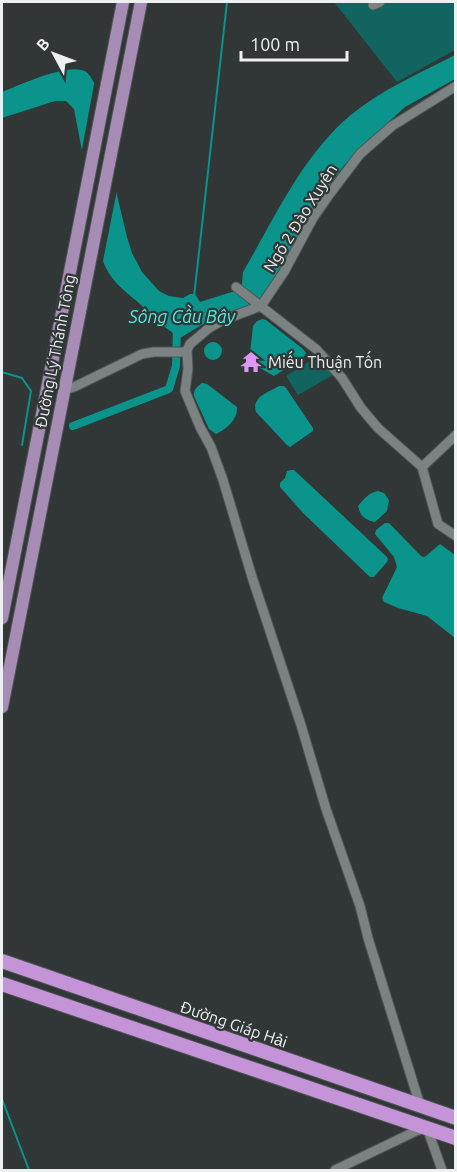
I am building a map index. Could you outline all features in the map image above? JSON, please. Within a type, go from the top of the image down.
[{"type":"highway","name":"Đường Giáp Hải","points":[[2,961],[455,1117]]},
{"type":"highway","points":[[2,984],[452,1136],[455,1117]]},
{"type":"highway","points":[[427,1108],[427,1128]]},
{"type":"main road","name":"Đường Lý Thánh Tông","points":[[2,618],[123,2]]},
{"type":"main road","name":"Đường Lý Thánh Tông","points":[[2,707],[141,2]]},
{"type":"main road","points":[[43,406],[60,410]]},
{"type":"street","name":"Ngõ 2 Đào Xuyên","points":[[259,305],[284,272],[313,218],[360,154],[392,126],[456,86]]},
{"type":"street","points":[[236,287],[316,349],[342,378],[361,408],[378,428],[422,466],[438,524],[456,536]]},
{"type":"street","points":[[64,390],[142,354],[184,352],[209,328],[222,320],[259,305]]},
{"type":"street","points":[[184,352],[188,369],[185,391],[211,447],[223,480],[326,809],[427,1108]]},
{"type":"street","points":[[422,466],[456,435]]},
{"type":"street","points":[[335,1170],[416,1131],[427,1128],[442,1170]]},
{"type":"shaded area","points":[[334,2],[455,2],[455,50],[397,82]]},
{"type":"shaded area","points":[[318,356],[333,375],[298,395],[286,376]]},
{"type":"water","name":"Sông Cầu Bây","points":[[455,55],[455,79],[405,107],[342,168],[316,205],[260,300],[205,323],[180,338],[157,321],[124,290],[106,268],[74,109],[66,101],[55,101],[2,118],[2,92],[64,70],[81,70],[87,73],[94,83],[117,195],[132,253],[142,272],[159,291],[169,296],[183,298],[195,294],[200,302],[238,290],[242,284],[243,272],[278,209],[304,168],[335,130],[352,114],[376,97]]},
{"type":"water","points":[[263,319],[306,353],[303,358],[274,376],[249,362],[253,326],[257,321]]},
{"type":"water","points":[[213,342],[219,345],[222,351],[219,357],[213,360],[207,357],[204,351],[207,345]]},
{"type":"water","points":[[202,383],[207,384],[237,407],[236,416],[231,423],[216,434],[209,429],[194,396],[195,390]]},
{"type":"water","points":[[279,386],[286,388],[313,428],[313,431],[290,447],[256,412],[255,407],[258,399]]},
{"type":"water","points":[[294,470],[387,557],[387,562],[374,577],[370,577],[303,513],[280,487],[287,471]]},
{"type":"water","points":[[378,491],[384,493],[389,500],[387,511],[375,522],[364,517],[358,506],[369,495]]},
{"type":"water","points":[[385,523],[389,523],[421,556],[426,556],[440,544],[455,555],[455,638],[427,616],[384,602],[382,598],[397,567],[394,557],[375,534],[376,530]]},
{"type":"pier","points":[[95,79],[118,185],[102,266],[80,160]]},
{"type":"waterway","points":[[194,297],[227,2]]},
{"type":"waterway","points":[[73,426],[169,389],[176,366],[177,326]]},
{"type":"waterway","points":[[2,372],[22,378],[31,391],[22,445]]},
{"type":"waterway","points":[[2,1099],[29,1170]]},
{"type":"place","name":"Miếu Thuận Tốn","points":[[251,362]]}]
